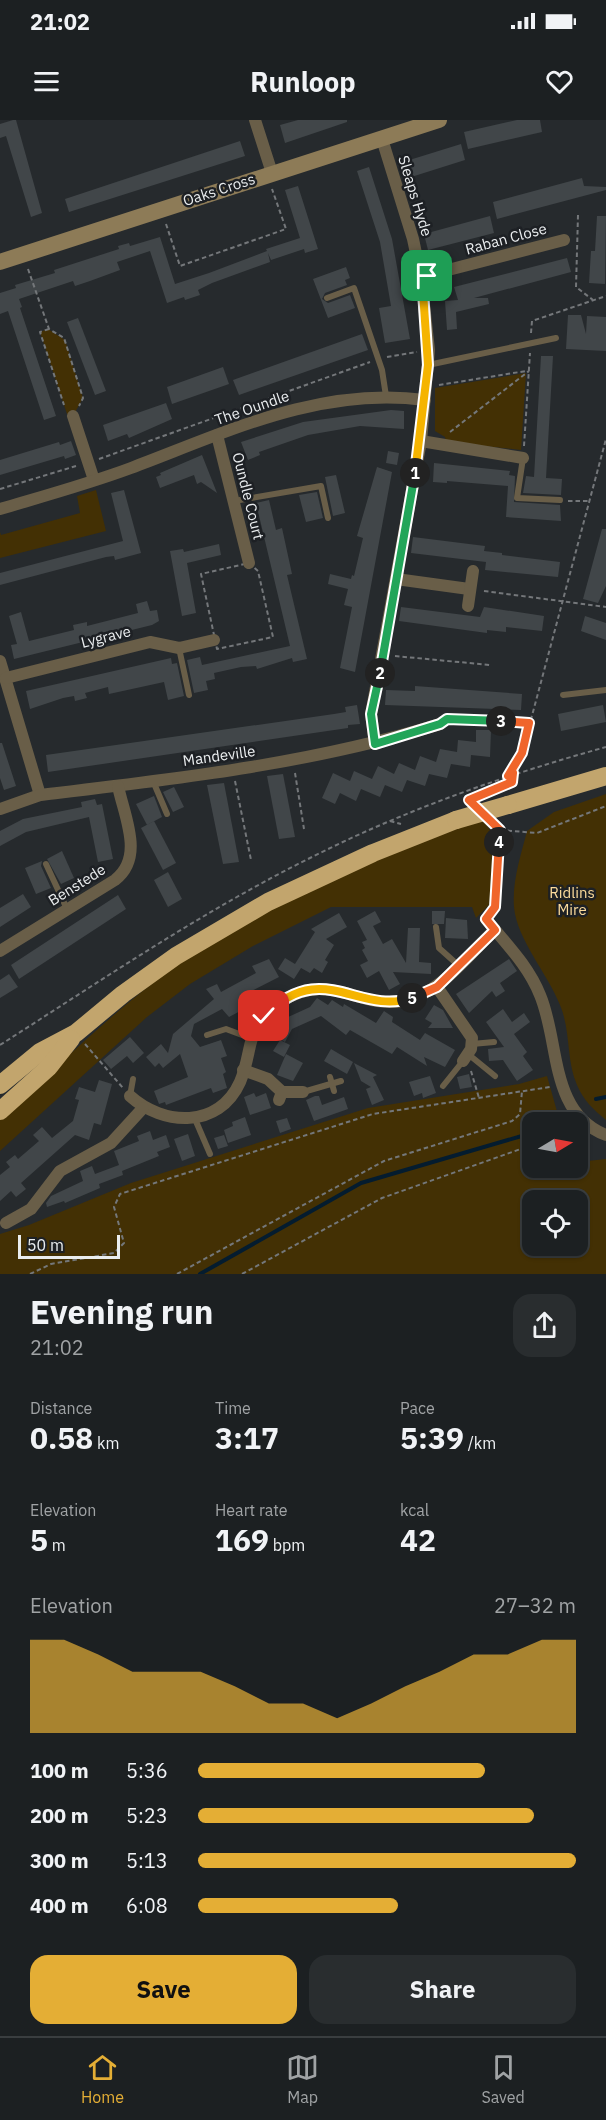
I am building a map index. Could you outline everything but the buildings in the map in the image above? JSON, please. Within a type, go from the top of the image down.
[{"type":"highway","points":[[0,1085],[40,1052],[76,1033],[176,956],[268,902],[373,854],[456,820],[606,776]]},
{"type":"highway","points":[[0,1111],[49,1068],[76,1033]]},
{"type":"street","points":[[255,120],[270,174]]},
{"type":"street","name":"Oaks Cross","points":[[0,262],[439,120]]},
{"type":"street","name":"Sleaps Hyde","points":[[375,744],[371,714],[421,441],[429,350],[422,277],[405,207],[382,139]]},
{"type":"street","name":"Raban Close","points":[[422,277],[564,240]]},
{"type":"street","name":"The Oundle","points":[[0,509],[94,480],[305,406],[347,398],[426,393]]},
{"type":"street","points":[[73,416],[94,480]]},
{"type":"street","name":"Oundle Court","points":[[217,435],[249,563]]},
{"type":"street","points":[[421,441],[523,458]]},
{"type":"street","points":[[468,606],[473,571]]},
{"type":"street","points":[[396,579],[469,589]]},
{"type":"street","name":"Lygrave","points":[[6,678],[150,642],[178,648],[214,640]]},
{"type":"street","points":[[0,661],[40,795]]},
{"type":"street","name":"Mandeville","points":[[0,809],[40,795],[293,761],[375,744],[440,724]]},
{"type":"street","name":"Benstede","points":[[0,951],[115,880],[128,868],[131,848],[118,786]]},
{"type":"street","points":[[486,919],[526,968],[540,995],[555,1045],[561,1085],[580,1118],[606,1136]]},
{"type":"street","points":[[130,1096],[143,1108],[168,1118],[195,1119],[214,1110],[231,1097],[243,1070],[250,1038],[270,1010],[289,998],[309,990],[330,988],[392,1001],[403,1001],[437,987],[495,930]]},
{"type":"street","points":[[437,987],[466,1026],[468,1053]]},
{"type":"street","points":[[243,1070],[268,1079],[281,1096],[303,1092]]},
{"type":"street","points":[[6,1222],[31,1209],[60,1171],[111,1143],[143,1108]]},
{"type":"lane","points":[[327,298],[354,288],[379,359],[386,396]]},
{"type":"lane","points":[[428,365],[556,338]]},
{"type":"lane","points":[[523,458],[517,498],[560,500]]},
{"type":"lane","points":[[234,501],[321,486],[328,518]]},
{"type":"lane","points":[[178,648],[189,694]]},
{"type":"lane","points":[[563,695],[606,690]]},
{"type":"lane","points":[[153,781],[167,814]]},
{"type":"lane","points":[[46,864],[67,909]]},
{"type":"lane","points":[[436,927],[439,948],[458,965]]},
{"type":"lane","points":[[207,1035],[226,1029],[250,1038]]},
{"type":"lane","points":[[443,1086],[468,1053],[494,1042]]},
{"type":"lane","points":[[468,1053],[495,1076]]},
{"type":"lane","points":[[130,1096],[134,1079]]},
{"type":"lane","points":[[303,1092],[340,1081]]},
{"type":"lane","points":[[195,1119],[210,1154]]},
{"type":"path","points":[[161,209],[180,266],[286,230],[270,174]]},
{"type":"path","points":[[579,215],[576,287],[593,300]]},
{"type":"path","points":[[23,254],[49,329],[64,338],[83,398],[73,416],[67,414],[40,332],[49,329]]},
{"type":"path","points":[[523,458],[532,321],[606,296]]},
{"type":"path","points":[[0,489],[89,462],[379,359],[429,350]]},
{"type":"path","points":[[426,393],[528,371]]},
{"type":"path","points":[[436,443],[528,371]]},
{"type":"path","points":[[508,776],[522,753],[606,439]]},
{"type":"path","points":[[560,500],[589,501]]},
{"type":"path","points":[[249,563],[258,571],[273,637],[216,649],[201,574],[249,563]]},
{"type":"path","points":[[469,589],[606,607]]},
{"type":"path","points":[[383,655],[490,665]]},
{"type":"path","points":[[440,724],[447,719],[529,723]]},
{"type":"path","points":[[407,822],[397,825],[390,821],[513,773],[606,747]]},
{"type":"path","points":[[293,761],[304,829]]},
{"type":"path","points":[[232,770],[251,860]]},
{"type":"path","points":[[469,800],[512,782],[513,773]]},
{"type":"path","points":[[492,822],[500,830],[537,832],[606,806]]},
{"type":"path","points":[[486,919],[495,907],[500,830]]},
{"type":"path","points":[[76,1033],[130,1096]]},
{"type":"path","points":[[468,1053],[478,1098]]},
{"type":"path","points":[[30,1274],[51,1264],[114,1253],[123,1243],[114,1207],[120,1194],[373,1114],[561,1085]]},
{"type":"path","points":[[177,1274],[384,1161],[512,1121],[520,1114],[522,1091]]},
{"type":"path","points":[[242,1274],[382,1198],[522,1149]]},
{"type":"green space","points":[[48,329],[65,340],[83,398],[73,416],[67,414],[40,332]]},
{"type":"green space","points":[[526,373],[521,450],[446,442],[445,437],[435,431],[435,388]]},
{"type":"green space","points":[[96,490],[106,531],[0,558],[0,532],[1,535],[80,513],[77,496]]},
{"type":"green space","name":"Ridlins Mire","points":[[606,794],[606,1120],[589,1104],[577,1085],[571,1066],[566,1025],[560,1005],[521,932],[514,907],[514,888],[527,831],[554,812]]},
{"type":"green space","points":[[481,820],[493,836],[495,870],[491,903],[476,918],[472,907],[331,907],[253,946],[190,984],[147,1017],[0,1151],[0,1119],[107,1021],[174,967],[208,944],[283,903],[403,849]]},
{"type":"green space","points":[[547,1076],[557,1112],[522,1112],[522,1178],[588,1178],[588,1161],[606,1159],[606,1274],[0,1274],[0,1234],[29,1225],[131,1183],[368,1108],[519,1084]]},
{"type":"waterway","points":[[596,1099],[606,1097]]},
{"type":"waterway","points":[[200,1274],[361,1183],[522,1136]]},
{"type":"route","points":[[264,1016],[280,1003],[309,990],[330,988],[392,1001],[414,998],[437,987],[495,930],[486,919],[495,907],[500,830],[469,800],[512,782],[513,773],[508,776],[522,753],[529,723],[447,719],[440,724],[375,744],[371,732],[371,714],[421,441],[429,350],[422,277],[427,276]]}]
